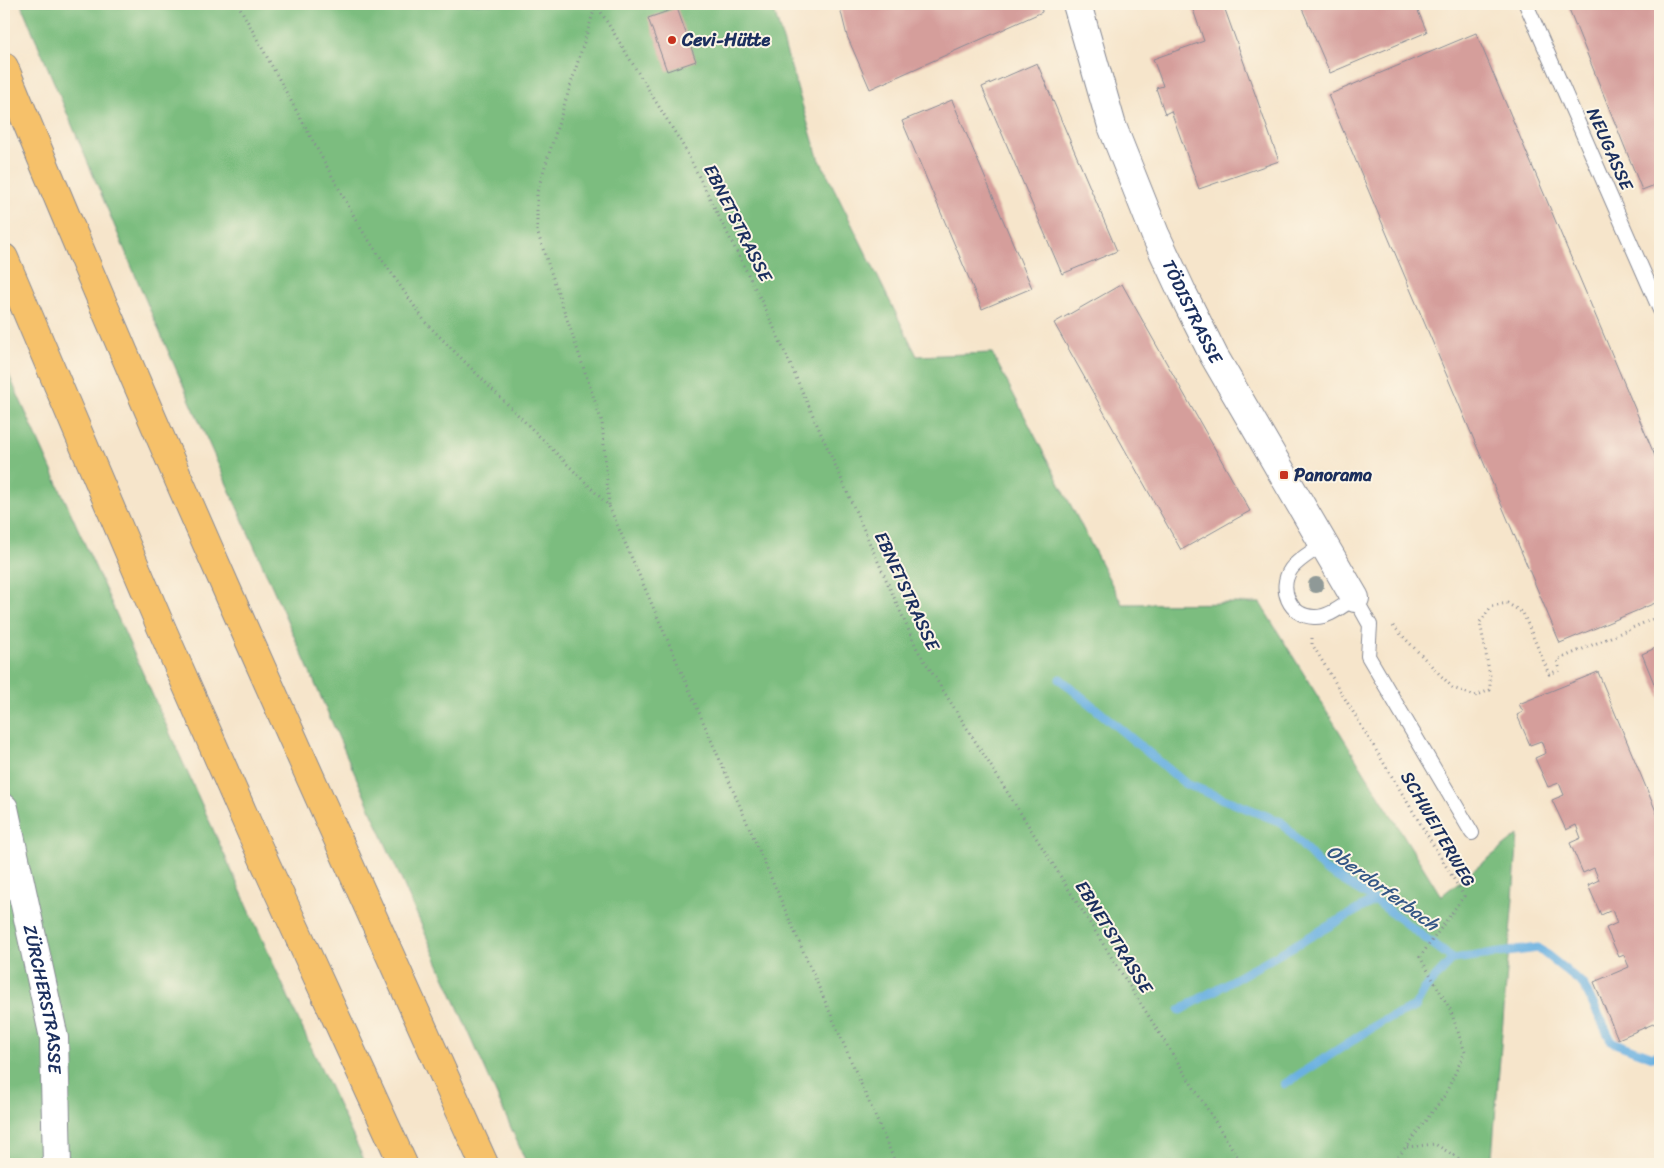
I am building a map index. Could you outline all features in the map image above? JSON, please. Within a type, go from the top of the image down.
[{"type":"highway","points":[[4,67],[214,563],[484,1164]]},
{"type":"highway","points":[[4,258],[256,843],[404,1164]]},
{"type":"street","name":"TÖDISTRASSE","points":[[1077,4],[1112,126],[1167,260],[1214,356],[1355,598]]},
{"type":"street","name":"ZÜRCHERSTRASSE","points":[[4,808],[54,1038],[57,1164]]},
{"type":"lane","name":"NEUGASSE","points":[[1526,4],[1660,310]]},
{"type":"lane","points":[[1324,544],[1292,567],[1285,582],[1287,599],[1293,608],[1303,615],[1314,617],[1325,616],[1355,598],[1370,625],[1368,656],[1472,833]]},
{"type":"path","points":[[238,4],[361,229],[426,323],[609,506]]},
{"type":"path","points":[[596,4],[537,192],[537,231],[602,422],[609,506],[896,1164]]},
{"type":"path","name":"EBNETSTRASSE","points":[[596,4],[685,150],[766,310],[917,649],[1242,1164]]},
{"type":"path","points":[[1389,621],[1453,688],[1474,696],[1490,690],[1490,676],[1480,622],[1492,606],[1507,603],[1523,613],[1549,674],[1560,670],[1556,660],[1660,616]]},
{"type":"path","name":"SCHWEITERWEG","points":[[1314,617],[1312,644],[1464,896],[1420,957],[1450,1009],[1464,1052],[1445,1095],[1393,1164]]},
{"type":"path","points":[[1407,1147],[1436,1144],[1468,1164]]},
{"type":"green space","points":[[21,4],[772,4],[817,154],[917,356],[992,353],[1122,604],[1260,603],[1441,896],[1518,835],[1492,1157],[1498,1164],[527,1164],[150,310]]},
{"type":"green space","points":[[4,364],[304,1032],[366,1164],[4,1164]]},
{"type":"building","points":[[839,4],[1041,4],[1042,12],[870,89],[847,36]]},
{"type":"building","points":[[1191,4],[1223,4],[1279,161],[1199,189],[1171,111],[1165,114],[1156,88],[1163,86],[1153,59],[1204,41]]},
{"type":"building","points":[[1300,4],[1415,4],[1427,32],[1330,73]]},
{"type":"building","points":[[1567,4],[1660,4],[1660,183],[1642,190]]},
{"type":"building","name":"Cevi-Hütte","points":[[677,8],[696,61],[667,71],[648,18]]},
{"type":"building","points":[[1476,33],[1660,468],[1660,601],[1560,643],[1328,95]]},
{"type":"building","points":[[1037,63],[1117,251],[1062,274],[982,87]]},
{"type":"building","points":[[952,100],[1032,288],[982,309],[902,121]]},
{"type":"building","points":[[1122,284],[1250,511],[1181,550],[1054,323]]},
{"type":"building","points":[[1660,646],[1660,698],[1642,654]]},
{"type":"building","points":[[1598,672],[1660,821],[1660,1021],[1618,1039],[1594,982],[1629,967],[1624,955],[1619,957],[1606,928],[1617,923],[1612,910],[1601,915],[1588,885],[1599,880],[1594,868],[1583,873],[1570,843],[1581,838],[1576,825],[1566,830],[1552,800],[1564,795],[1559,783],[1548,787],[1535,758],[1546,753],[1541,741],[1530,745],[1517,715],[1523,712],[1519,704]]},
{"type":"waterway","name":"Oberdorferbach","points":[[1060,679],[1186,784],[1281,822],[1324,869],[1375,900],[1453,959],[1538,948],[1583,984],[1612,1042],[1653,1057],[1660,1054]]},
{"type":"waterway","points":[[1180,1010],[1375,900]]},
{"type":"waterway","points":[[1285,1084],[1381,1022],[1415,1007],[1425,989],[1453,959]]},
{"type":"place","name":"Cevi-Hütte","points":[[672,40]]},
{"type":"place","name":"Panorama","points":[[1284,475]]}]
